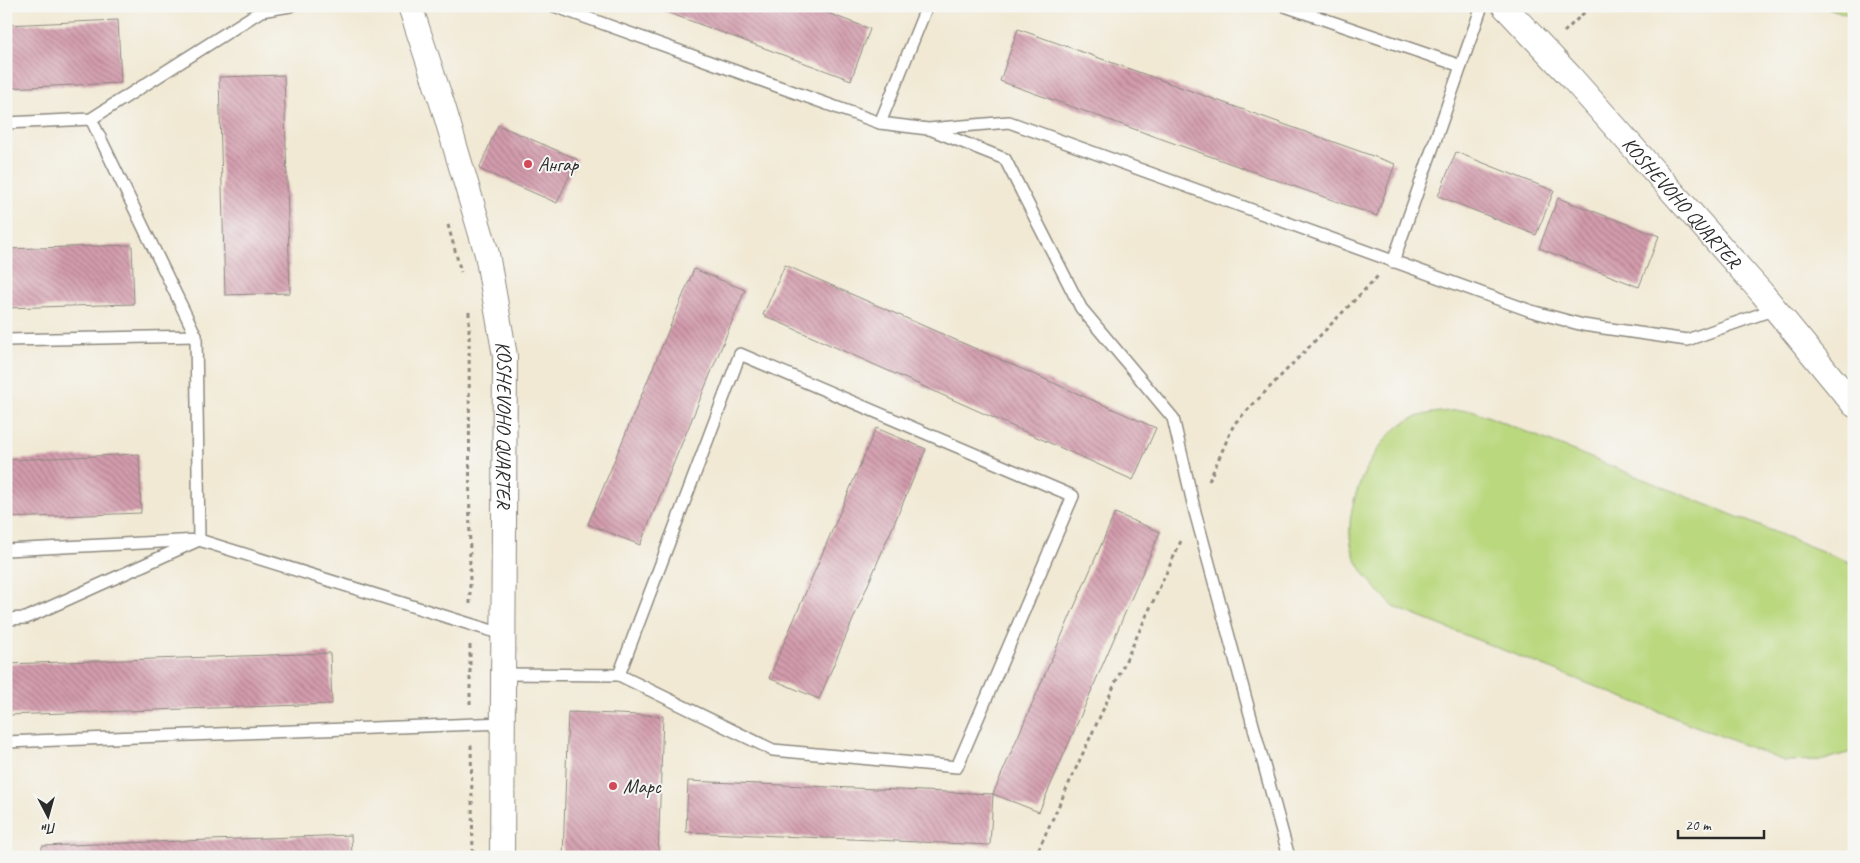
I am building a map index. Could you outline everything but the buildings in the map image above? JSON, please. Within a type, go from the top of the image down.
[{"type":"street","name":"KOSHEVOHO QUARTER","points":[[410,6],[443,106],[487,254],[504,356],[502,857]]},
{"type":"street","name":"KOSHEVOHO QUARTER","points":[[1504,6],[1589,98],[1775,309],[1854,405]]},
{"type":"lane","points":[[6,122],[91,119],[261,11],[290,6]]},
{"type":"lane","points":[[554,6],[880,123],[928,129],[1009,122],[1531,312],[1583,325],[1687,340],[1775,309]]},
{"type":"lane","points":[[880,123],[927,6]]},
{"type":"lane","points":[[1285,6],[1461,66]]},
{"type":"lane","points":[[1393,262],[1482,6]]},
{"type":"lane","points":[[91,119],[196,336],[200,540]]},
{"type":"lane","points":[[928,129],[1004,158],[1081,308],[1173,418],[1195,512],[1289,857]]},
{"type":"lane","points":[[6,340],[196,336]]},
{"type":"lane","points":[[503,674],[619,675],[773,750],[956,767],[1073,496],[740,354],[619,675]]},
{"type":"lane","points":[[6,550],[200,540],[502,634]]},
{"type":"lane","points":[[6,619],[26,618],[200,540]]},
{"type":"lane","points":[[6,742],[504,723]]},
{"type":"path","points":[[1544,50],[1591,6]]},
{"type":"path","points":[[446,216],[463,281]]},
{"type":"path","points":[[469,310],[470,723],[473,857]]},
{"type":"green space","points":[[1823,6],[1854,6],[1854,17]]},
{"type":"green space","points":[[1472,410],[1854,564],[1854,751],[1824,760],[1784,761],[1394,607],[1362,571],[1351,544],[1351,513],[1361,480],[1377,450],[1398,427],[1424,415]]},
{"type":"place","name":"Ангар","points":[[528,164]]},
{"type":"place","name":"Марс","points":[[613,786]]}]
